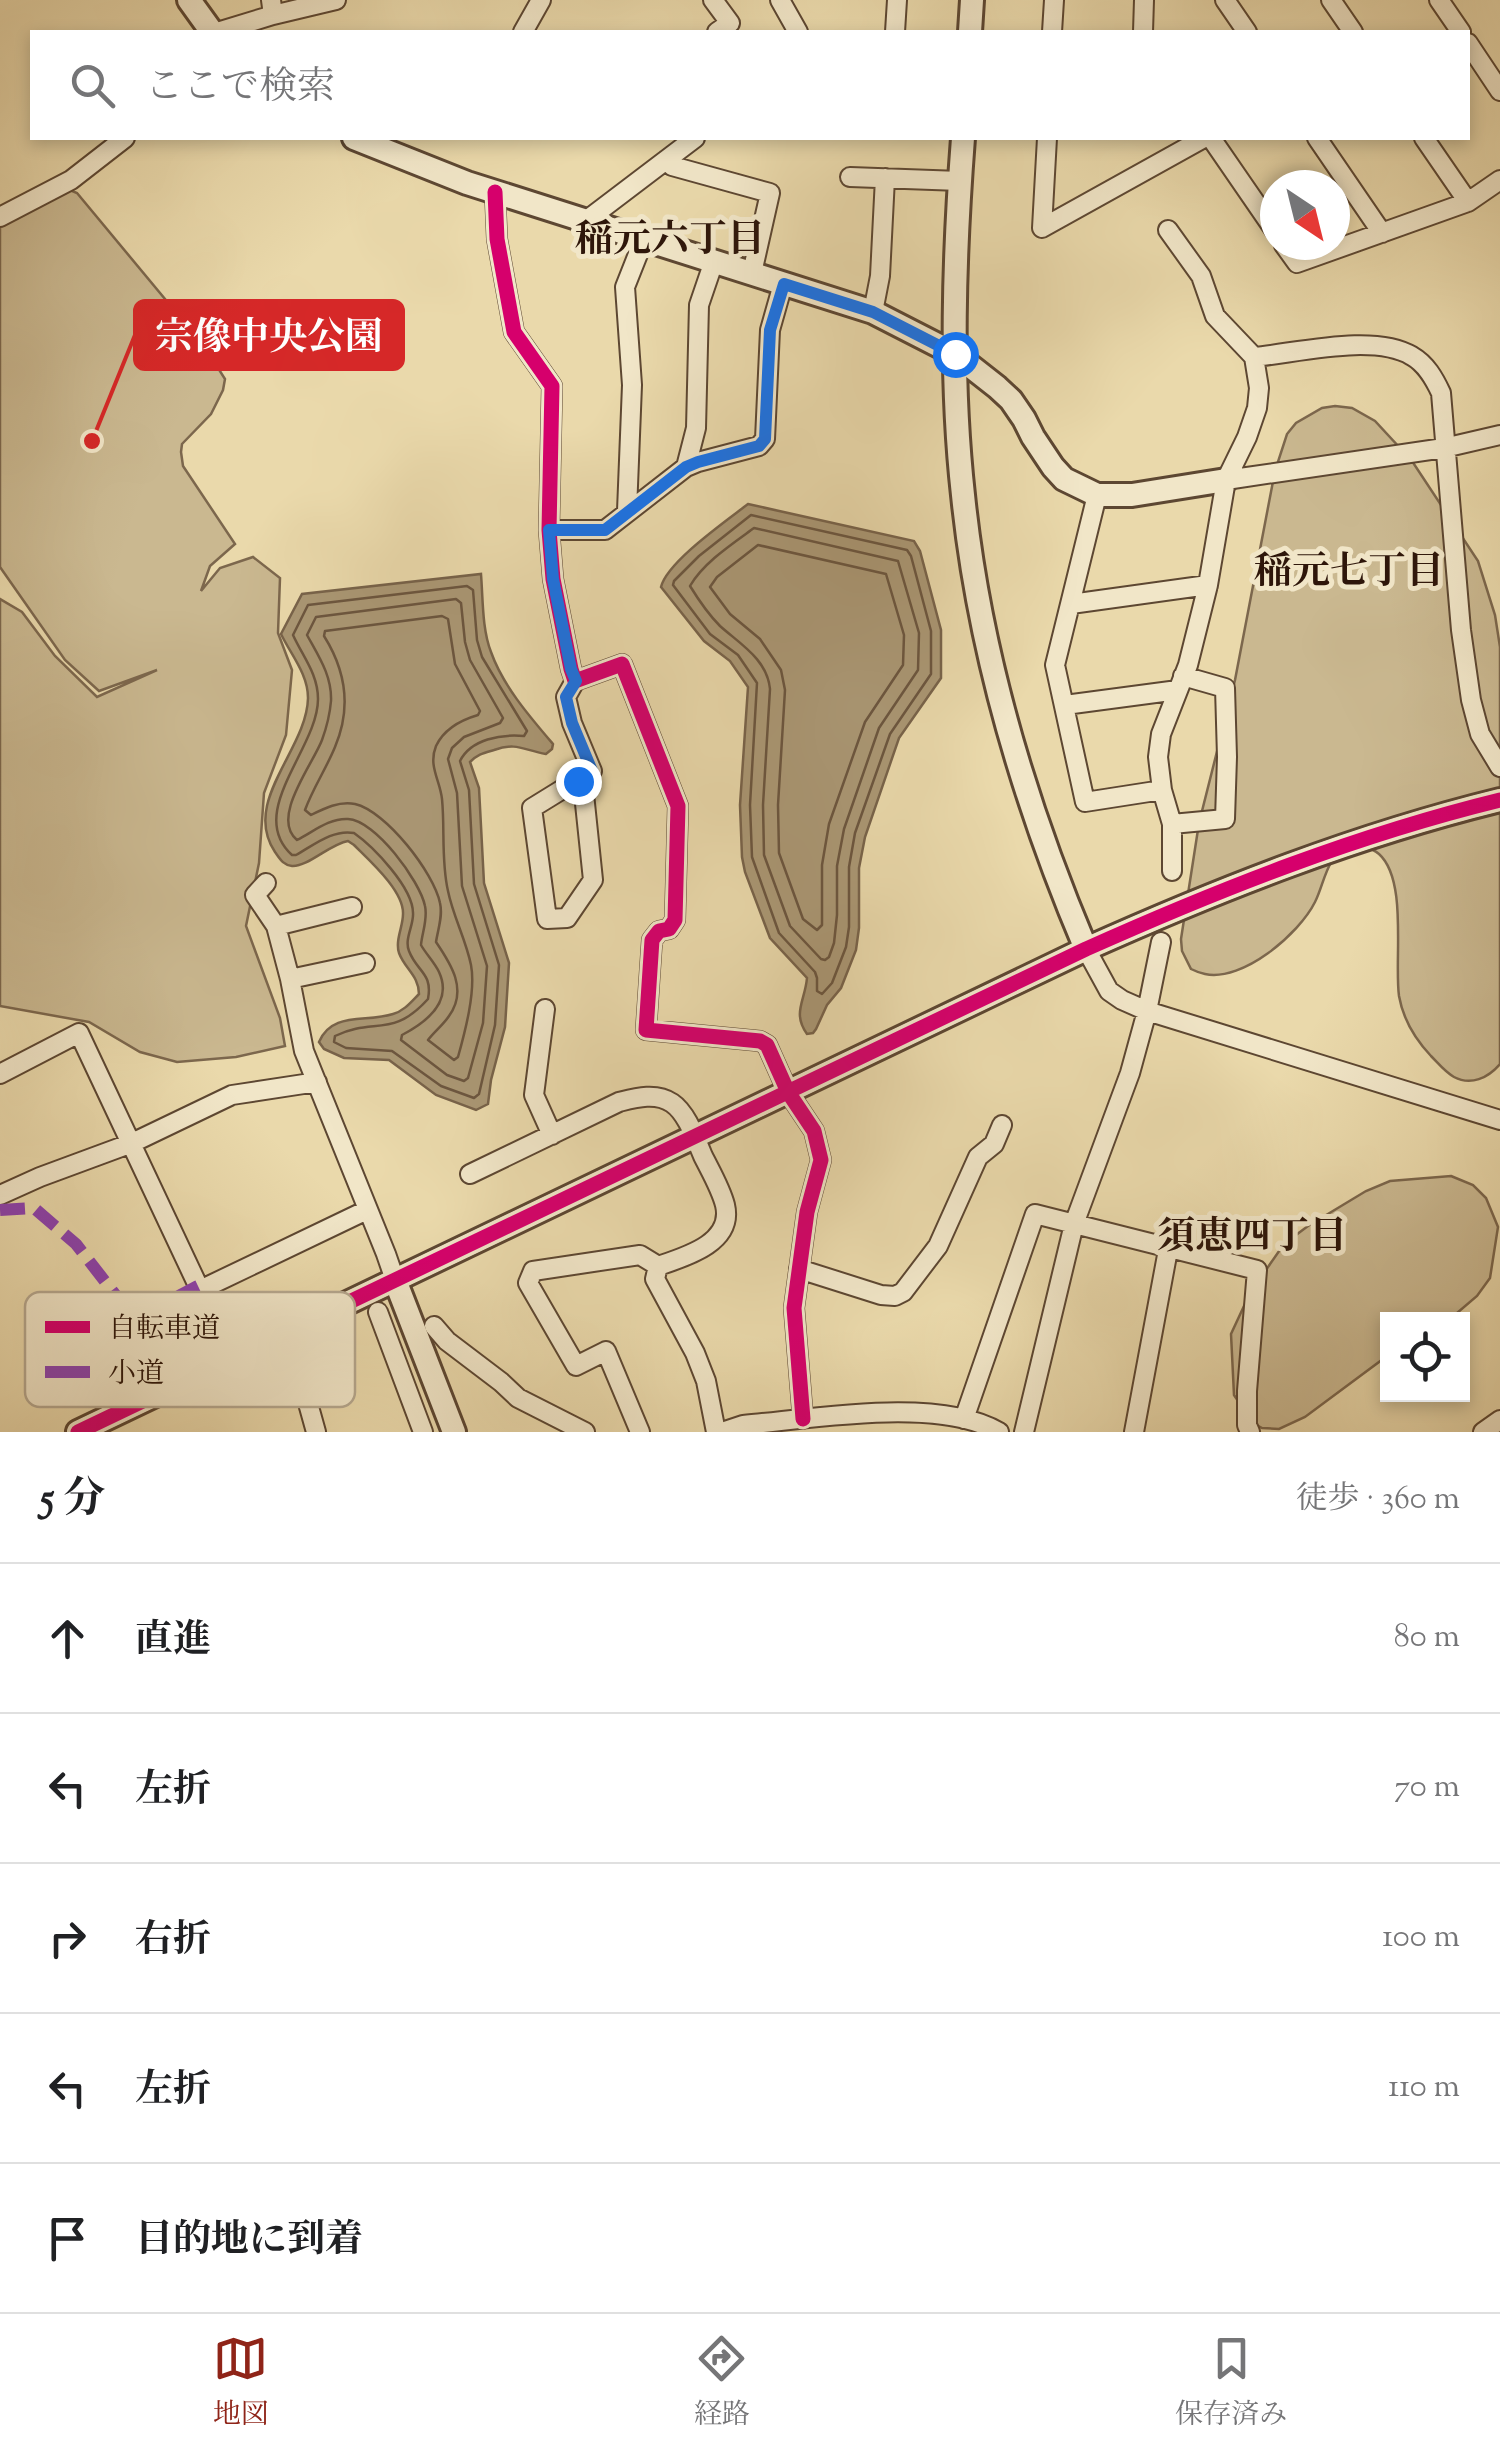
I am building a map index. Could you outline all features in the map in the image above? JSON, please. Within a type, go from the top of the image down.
[{"type":"street","points":[[190,0],[212,30]]},
{"type":"street","points":[[219,30],[272,8],[336,0]]},
{"type":"street","points":[[524,30],[541,0]]},
{"type":"street","points":[[713,0],[730,22],[720,30]]},
{"type":"street","points":[[780,0],[797,30]]},
{"type":"street","points":[[895,30],[897,0]]},
{"type":"street","points":[[970,30],[972,0]]},
{"type":"street","points":[[1052,30],[1054,0]]},
{"type":"street","points":[[1143,30],[1144,0]]},
{"type":"street","points":[[1225,0],[1245,30]]},
{"type":"street","points":[[1331,0],[1352,30]]},
{"type":"street","points":[[1439,0],[1459,30]]},
{"type":"street","points":[[1470,46],[1500,91]]},
{"type":"street","points":[[0,217],[71,180],[122,140]]},
{"type":"street","points":[[361,140],[467,183],[873,312],[955,354],[1011,400],[1042,452],[1064,479],[1098,495],[1132,495],[1444,448],[1500,435]]},
{"type":"street","points":[[664,140],[672,166],[770,193],[752,273]]},
{"type":"street","points":[[586,220],[693,140]]},
{"type":"street","points":[[963,140],[955,354],[962,496],[985,631],[1031,808],[1086,950],[1109,991],[1146,1011],[1500,1120]]},
{"type":"street","points":[[1047,140],[1042,228],[1200,140]]},
{"type":"street","points":[[1212,140],[1260,210]]},
{"type":"street","points":[[1319,140],[1382,233]]},
{"type":"street","points":[[1425,140],[1468,202]]},
{"type":"street","points":[[850,177],[960,180]]},
{"type":"street","points":[[873,312],[880,276],[885,178]]},
{"type":"street","points":[[1350,244],[1468,202],[1500,180]]},
{"type":"street","points":[[495,192],[497,239],[514,332],[552,386],[549,530],[553,579],[576,681]]},
{"type":"street","points":[[1168,230],[1201,276],[1216,316],[1254,357],[1259,388],[1257,408],[1226,480],[1208,586],[1161,734],[1158,757],[1172,824],[1172,870]]},
{"type":"street","points":[[627,511],[632,385],[625,287],[644,239]]},
{"type":"street","points":[[686,467],[696,428],[699,305],[714,261]]},
{"type":"street","points":[[549,530],[605,530],[686,467],[759,446],[765,439],[770,330],[784,284]]},
{"type":"street","points":[[1254,357],[1386,346],[1412,356],[1430,372],[1441,393],[1470,700],[1480,734],[1500,768]]},
{"type":"street","points":[[1098,495],[1055,665],[1085,802],[1162,790]]},
{"type":"street","points":[[1071,604],[1208,586]]},
{"type":"street","points":[[578,781],[584,794],[593,880],[567,918],[547,920],[532,808],[592,771],[566,697],[576,681],[622,664],[678,806],[676,920],[669,930],[658,931],[652,940],[646,1030],[760,1041],[767,1045],[788,1092],[814,1131],[821,1160],[807,1212],[794,1308],[803,1420]]},
{"type":"street","points":[[1064,705],[1180,683],[1225,688],[1225,819],[1172,824]]},
{"type":"street","points":[[355,1299],[1181,907],[1365,838],[1500,800]]},
{"type":"street","points":[[266,883],[255,896],[276,926],[304,1051],[454,1432]]},
{"type":"street","points":[[276,926],[352,908]]},
{"type":"street","points":[[1024,1432],[1074,1224],[1130,1073],[1161,942]]},
{"type":"street","points":[[290,979],[365,963]]},
{"type":"street","points":[[545,1009],[534,1095],[552,1135]]},
{"type":"street","points":[[0,1074],[79,1034],[200,1290],[367,1210]]},
{"type":"street","points":[[0,1196],[132,1143],[232,1095],[318,1082]]},
{"type":"street","points":[[470,1174],[619,1102],[639,1097],[672,1102],[694,1137],[725,1202],[727,1216],[712,1243],[658,1266]]},
{"type":"street","points":[[799,1269],[881,1295],[903,1292],[938,1246],[978,1156],[994,1144],[1002,1126]]},
{"type":"street","points":[[964,1419],[1035,1214],[1257,1270],[1247,1391],[1250,1432]]},
{"type":"street","points":[[1134,1432],[1168,1250]]},
{"type":"street","points":[[640,1432],[606,1351],[576,1366],[528,1282],[534,1271],[640,1255],[658,1266]]},
{"type":"street","points":[[658,1266],[655,1279],[695,1353],[719,1432],[743,1425],[918,1412],[964,1419],[999,1432]]},
{"type":"street","points":[[378,1312],[423,1432]]},
{"type":"street","points":[[434,1326],[446,1342],[518,1398],[584,1432]]},
{"type":"street","points":[[78,1432],[130,1407]]},
{"type":"street","points":[[309,1407],[316,1432]]},
{"type":"street","points":[[1483,1432],[1500,1420]]},
{"type":"shaded area","points":[[65,188],[77,193],[204,346],[225,379],[211,414],[182,444],[181,452],[183,466],[235,544],[210,566],[201,591],[220,568],[253,557],[280,578],[278,633],[292,670],[286,735],[264,793],[259,863],[246,926],[280,1018],[285,1046],[236,1057],[177,1062],[140,1052],[89,1022],[0,1006],[0,599],[22,612],[55,656],[97,697],[157,670],[99,691],[65,660],[0,567],[0,223]]},
{"type":"shaded area","points":[[1322,408],[1352,408],[1375,421],[1412,461],[1478,561],[1495,615],[1500,647],[1500,1064],[1485,1077],[1473,1081],[1460,1080],[1445,1070],[1420,1043],[1407,1021],[1399,996],[1394,882],[1388,866],[1373,850],[1354,846],[1336,855],[1307,915],[1283,941],[1252,963],[1220,975],[1205,974],[1191,969],[1182,951],[1199,823],[1235,680],[1275,471],[1287,434],[1296,423]]},
{"type":"shaded area","points":[[1451,1176],[1473,1185],[1486,1198],[1498,1227],[1490,1278],[1458,1312],[1380,1312],[1380,1361],[1305,1417],[1279,1429],[1262,1428],[1253,1423],[1234,1395],[1231,1334],[1250,1293],[1284,1244],[1366,1191],[1390,1181]]},
{"type":"water","points":[[748,504],[914,541],[941,630],[941,678],[899,738],[865,837],[859,868],[856,950],[841,988],[827,1005],[816,1029],[807,1034],[800,1013],[807,978],[770,938],[742,857],[740,805],[748,687],[730,661],[704,641],[661,587],[685,554]]},
{"type":"water","points":[[481,574],[486,634],[496,665],[518,701],[553,744],[546,754],[509,747],[481,754],[470,762],[479,788],[484,883],[509,963],[505,1027],[488,1104],[476,1110],[436,1095],[389,1060],[344,1058],[324,1049],[319,1042],[332,1026],[397,1013],[419,994],[417,982],[398,948],[402,905],[385,877],[348,841],[298,865],[284,863],[267,833],[266,814],[278,775],[305,717],[305,681],[281,634],[302,594]]},
{"type":"marked path","points":[[0,1210],[34,1208],[76,1244],[113,1292]]},
{"type":"marked path","points":[[185,1292],[198,1286]]},
{"type":"cycle path","points":[[495,192],[497,239],[514,332],[552,386],[549,530],[553,579],[571,669],[575,681],[622,664],[678,806],[675,920],[652,940],[646,1030],[760,1041],[767,1045],[788,1092],[814,1131],[821,1160],[807,1212],[794,1308],[803,1419]]},
{"type":"cycle path","points":[[355,1299],[1086,949],[1290,865],[1500,800]]},
{"type":"cycle path","points":[[78,1432],[130,1407]]},
{"type":"place","name":"宗像中央公園","points":[[92,441]]},
{"type":"district","name":"稲元六丁目","points":[[670,242]]},
{"type":"district","name":"稲元七丁目","points":[[1349,574]]},
{"type":"district","name":"須恵四丁目","points":[[1252,1239]]},
{"type":"route","points":[[578,781],[592,771],[566,697],[576,681],[553,579],[549,530],[605,530],[686,467],[759,446],[765,439],[770,330],[784,284],[873,312],[955,354]]}]
